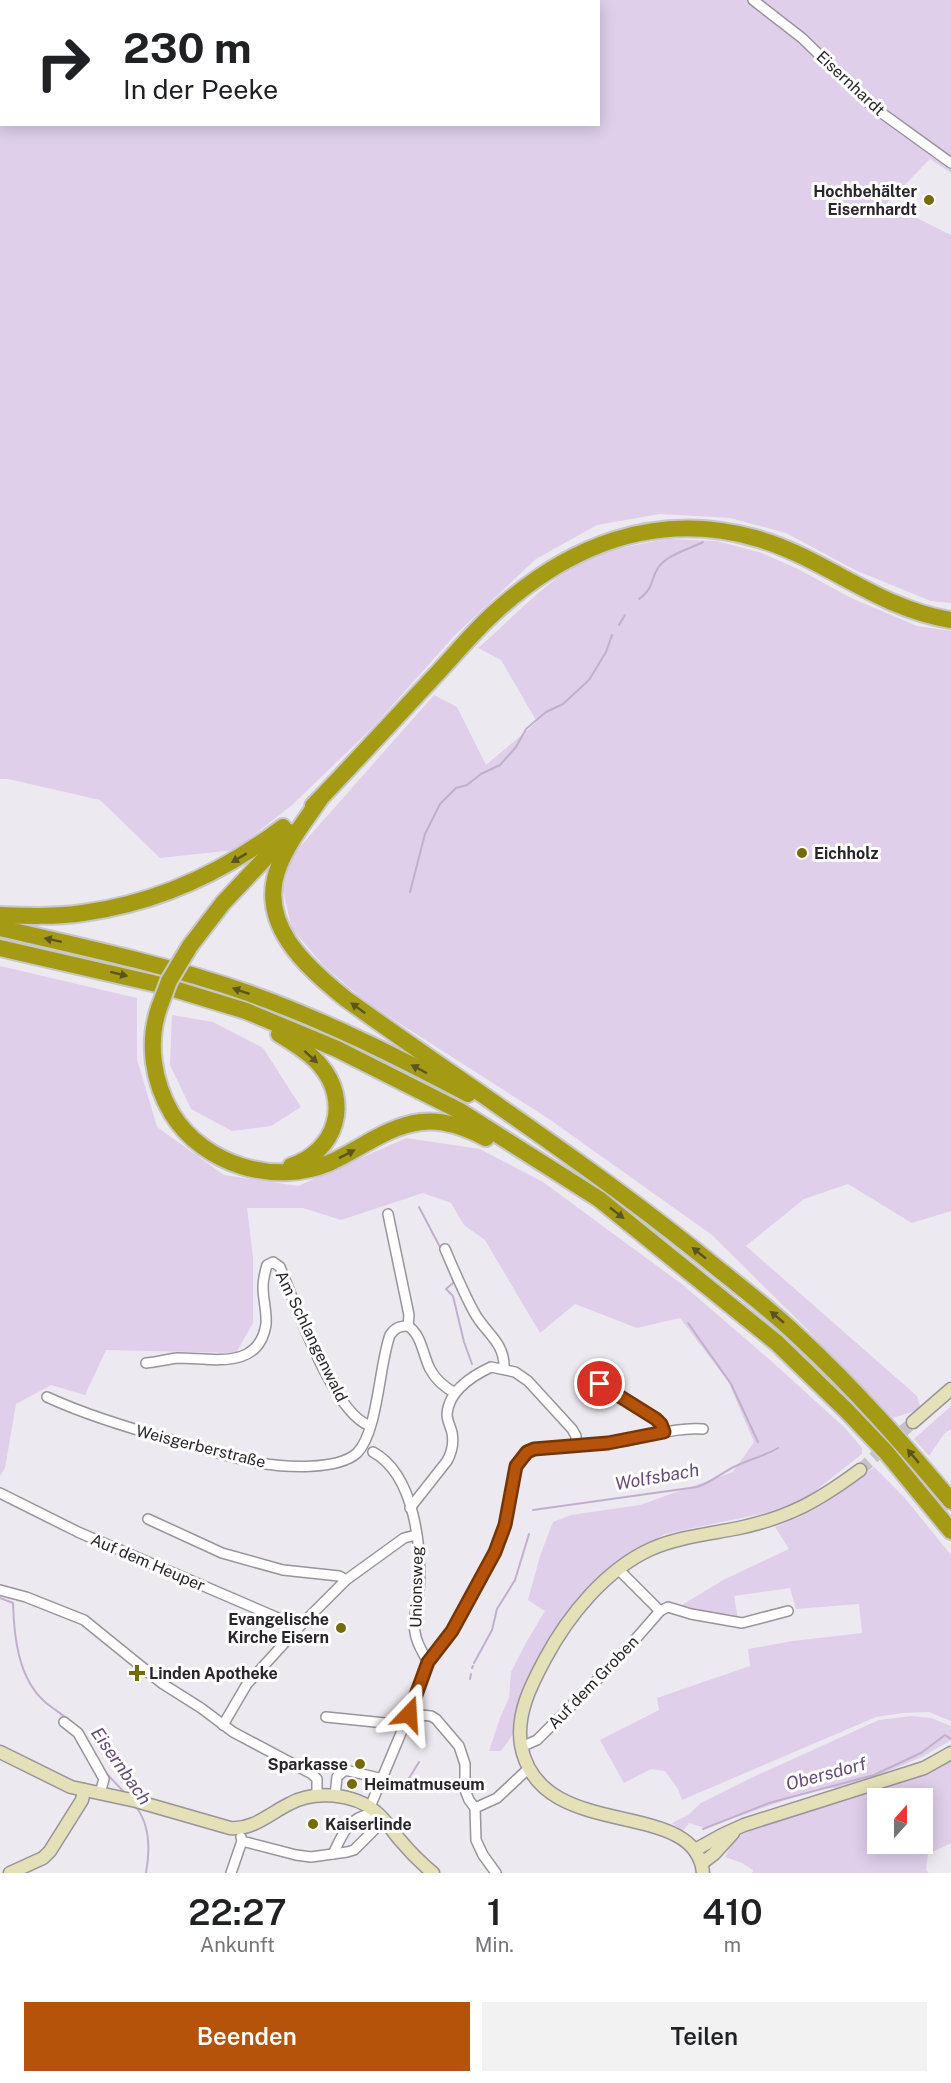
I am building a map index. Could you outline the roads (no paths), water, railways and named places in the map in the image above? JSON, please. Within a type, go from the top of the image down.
[{"type":"highway","points":[[569,1179],[469,1130],[437,1122],[414,1124],[388,1132],[342,1157],[309,1170],[290,1173],[254,1170],[223,1159],[196,1141],[174,1117],[159,1088],[153,1057],[153,1039],[159,1008],[169,981],[190,946],[223,903],[474,633],[511,598],[544,573],[573,556],[616,538],[639,533],[686,528],[710,529],[744,535],[778,546],[905,608],[951,620]]},
{"type":"highway","points":[[0,915],[82,914],[128,904],[188,885],[239,858],[320,799]]},
{"type":"highway","points":[[320,799],[284,854],[275,877],[273,891],[274,910],[279,927],[308,965],[346,999],[672,1231],[800,1337],[860,1396],[951,1501]]},
{"type":"highway","points":[[0,928],[96,949],[250,994],[345,1032],[401,1059],[543,1139]]},
{"type":"highway","points":[[0,948],[162,985],[246,1011],[337,1050],[460,1111],[608,1206],[777,1343],[886,1452],[946,1525]]},
{"type":"highway","points":[[246,1011],[315,1059],[329,1078],[336,1098],[333,1127],[326,1142],[319,1150],[295,1165],[271,1172]]},
{"type":"main road","points":[[913,1422],[951,1389]]},
{"type":"main road","points":[[736,1829],[703,1868],[695,1850],[686,1842],[658,1828],[568,1804],[545,1789],[529,1768],[521,1747],[519,1728],[521,1713],[533,1683],[567,1622],[598,1588],[638,1556],[664,1544],[773,1520],[800,1509],[860,1470]]},
{"type":"main road","points":[[0,1752],[60,1782],[219,1825],[240,1835],[290,1803],[317,1794],[334,1796],[377,1813],[401,1842],[433,1873]]},
{"type":"main road","points":[[695,1850],[736,1829],[924,1768],[951,1753]]},
{"type":"main road","points":[[10,1873],[43,1858],[50,1851],[82,1800],[84,1790]]},
{"type":"street","name":"Eisernhardt","points":[[753,0],[802,38],[872,106],[951,163]]},
{"type":"street","points":[[388,1214],[409,1315],[408,1326],[415,1332],[429,1368],[437,1380],[455,1393]]},
{"type":"street","points":[[445,1249],[475,1314],[500,1346],[504,1368]]},
{"type":"street","name":"Am Schlangenwald","points":[[146,1363],[176,1358],[232,1359],[246,1355],[253,1350],[264,1335],[266,1321],[262,1287],[267,1265],[273,1262],[280,1267],[303,1324],[334,1388],[347,1409],[360,1422],[370,1426]]},
{"type":"street","name":"Weisgerberstraße","points":[[46,1397],[112,1423],[220,1454],[276,1465],[314,1466],[348,1458],[364,1443],[370,1426],[390,1335],[394,1329],[408,1326]]},
{"type":"street","points":[[410,1508],[447,1461],[451,1452],[453,1443],[447,1414],[455,1393],[478,1373],[491,1367],[516,1372],[528,1381],[572,1429],[576,1436],[576,1446]]},
{"type":"street","points":[[594,1377],[622,1399],[656,1419],[664,1432]]},
{"type":"street","points":[[231,1873],[240,1835],[296,1855],[310,1857],[354,1850],[377,1813],[383,1779],[428,1662],[452,1631],[495,1552],[505,1525],[513,1474],[527,1452],[534,1449],[623,1441],[680,1429],[703,1429]]},
{"type":"street","name":"Unionsweg","points":[[373,1452],[395,1473],[406,1489],[420,1558],[414,1632],[428,1662]]},
{"type":"street","name":"Auf dem Heuper","points":[[0,1493],[78,1532],[299,1627]]},
{"type":"street","points":[[147,1519],[222,1553],[283,1570],[339,1576],[346,1580]]},
{"type":"street","points":[[223,1725],[247,1684],[346,1580],[404,1538],[416,1535]]},
{"type":"street","points":[[619,1570],[660,1611],[668,1607],[691,1614],[742,1623],[788,1611]]},
{"type":"street","points":[[0,1590],[84,1620],[163,1684],[223,1725],[244,1739],[306,1769],[317,1779],[317,1794]]},
{"type":"street","name":"Auf dem Groben","points":[[521,1747],[537,1740],[619,1658],[660,1611]]},
{"type":"street","points":[[409,1714],[431,1716],[459,1746],[465,1764],[465,1790],[475,1808],[476,1840],[483,1856],[496,1873]]},
{"type":"street","points":[[326,1717],[405,1725]]},
{"type":"street","points":[[64,1722],[78,1733],[104,1779],[100,1793]]},
{"type":"street","points":[[475,1808],[497,1798],[529,1768]]},
{"type":"street","points":[[334,1796],[337,1776],[345,1770],[383,1779]]},
{"type":"street","points":[[333,1854],[343,1833],[352,1822],[363,1816],[377,1813]]},
{"type":"waterway","points":[[639,599],[650,588],[655,573],[662,563],[703,542]]},
{"type":"waterway","points":[[619,625],[625,615]]},
{"type":"waterway","points":[[410,892],[425,834],[440,804],[456,788],[467,785],[481,774],[500,765],[516,747],[526,729],[546,712],[563,704],[589,680],[606,652],[612,635]]},
{"type":"waterway","points":[[419,1207],[441,1249]]},
{"type":"waterway","points":[[454,1278],[453,1283],[446,1289],[453,1296],[472,1364]]},
{"type":"waterway","points":[[688,1323],[731,1384],[758,1442]]},
{"type":"waterway","name":"Wolfsbach","points":[[533,1510],[697,1487],[736,1466],[778,1448]]},
{"type":"waterway","points":[[474,1663],[492,1630],[497,1609],[515,1580],[529,1534]]},
{"type":"waterway","name":"Eisernbach","points":[[0,1598],[13,1603],[16,1643],[29,1681],[45,1702],[78,1728]]},
{"type":"waterway","points":[[470,1679],[471,1674]]},
{"type":"waterway","name":"Obersdorf","points":[[703,1829],[769,1803],[874,1775],[921,1753],[945,1735],[951,1739]]},
{"type":"waterway","points":[[406,1783],[419,1762]]},
{"type":"waterway","name":"Eisernbach","points":[[104,1771],[125,1793]]},
{"type":"waterway","name":"Eisernbach","points":[[136,1807],[141,1814],[148,1838],[146,1873]]},
{"type":"tunnel","points":[[860,1470],[913,1422]]},
{"type":"place","name":"Hochbehälter Eisernhardt","points":[[929,200]]},
{"type":"place","name":"Eichholz","points":[[802,853]]},
{"type":"place","name":"Evangelische Kirche Eisern","points":[[341,1628]]},
{"type":"place","name":"Linden Apotheke","points":[[137,1673]]},
{"type":"place","name":"Sparkasse","points":[[360,1764]]},
{"type":"place","name":"Heimatmuseum","points":[[352,1784]]},
{"type":"place","name":"Kaiserlinde","points":[[313,1824]]}]
